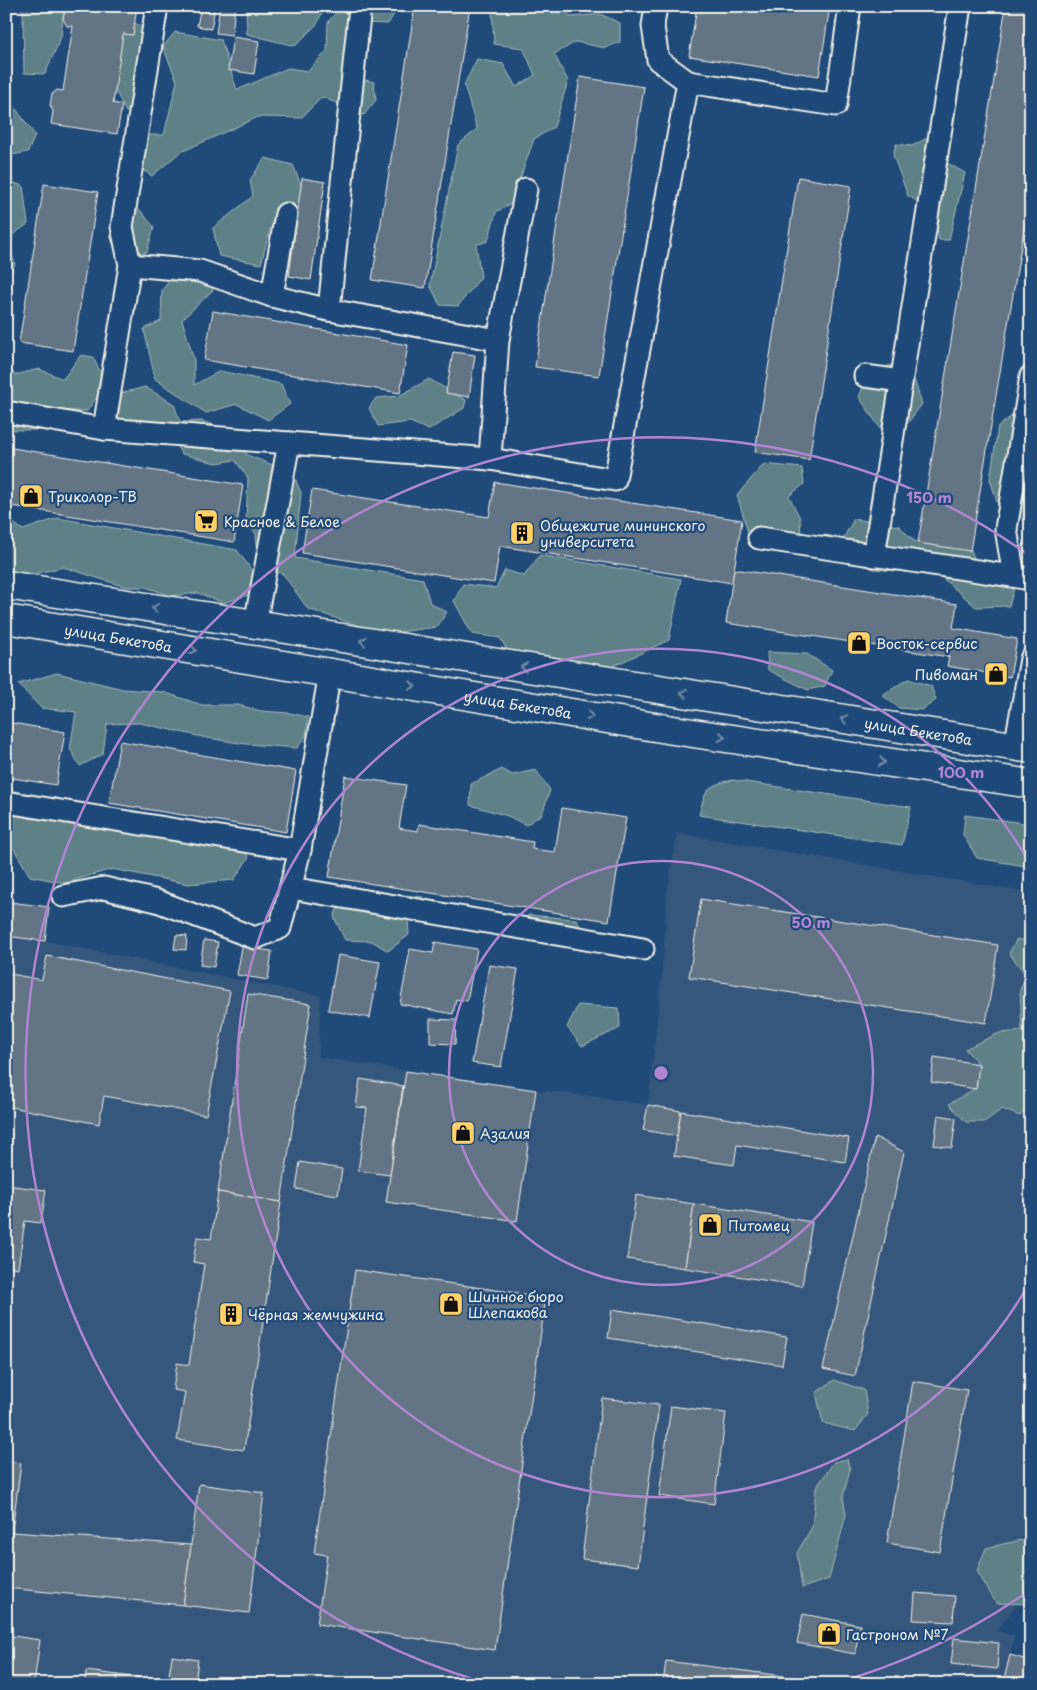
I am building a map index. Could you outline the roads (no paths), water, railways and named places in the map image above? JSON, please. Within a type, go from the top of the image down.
[{"type":"main road","name":"улица Бекетова","points":[[6,585],[1023,748]]},
{"type":"main road","name":"улица Бекетова","points":[[6,619],[673,730],[1031,784]]},
{"type":"street","points":[[104,429],[130,265],[122,227],[157,6]]},
{"type":"street","points":[[329,310],[360,6]]},
{"type":"street","points":[[656,6],[653,26],[658,60],[688,82],[836,105],[850,6]]},
{"type":"street","points":[[874,556],[960,6]]},
{"type":"street","points":[[6,412],[104,429],[490,459],[615,480],[688,82]]},
{"type":"street","points":[[490,459],[498,340],[526,189]]},
{"type":"street","points":[[272,296],[286,214]]},
{"type":"street","points":[[130,265],[200,271],[272,296],[329,310],[498,340]]},
{"type":"street","points":[[865,376],[901,381]]},
{"type":"street","points":[[759,538],[1022,578],[1006,529],[1031,376]]},
{"type":"street","points":[[255,624],[289,443]]},
{"type":"street","points":[[1023,748],[1031,659]]},
{"type":"street","points":[[63,896],[104,888],[157,901],[255,938],[280,928],[300,850],[330,672]]},
{"type":"street","points":[[6,802],[300,850]]},
{"type":"street","points":[[291,888],[643,949]]},
{"type":"place","name":"Триколор-ТВ","points":[[31,496]]},
{"type":"place","name":"Красное & Белое","points":[[206,521]]},
{"type":"place","name":"Общежитие мининского университета","points":[[522,533]]},
{"type":"place","name":"Восток-сервис","points":[[859,643]]},
{"type":"place","name":"Пивоман","points":[[996,674]]},
{"type":"place","name":"Азалия","points":[[463,1133]]},
{"type":"place","name":"Питомец","points":[[710,1225]]},
{"type":"place","name":"Шинное бюро Шлепакова","points":[[451,1304]]},
{"type":"place","name":"Чёрная жемчужина","points":[[231,1314]]},
{"type":"place","name":"Гастроном №7","points":[[829,1634]]}]
